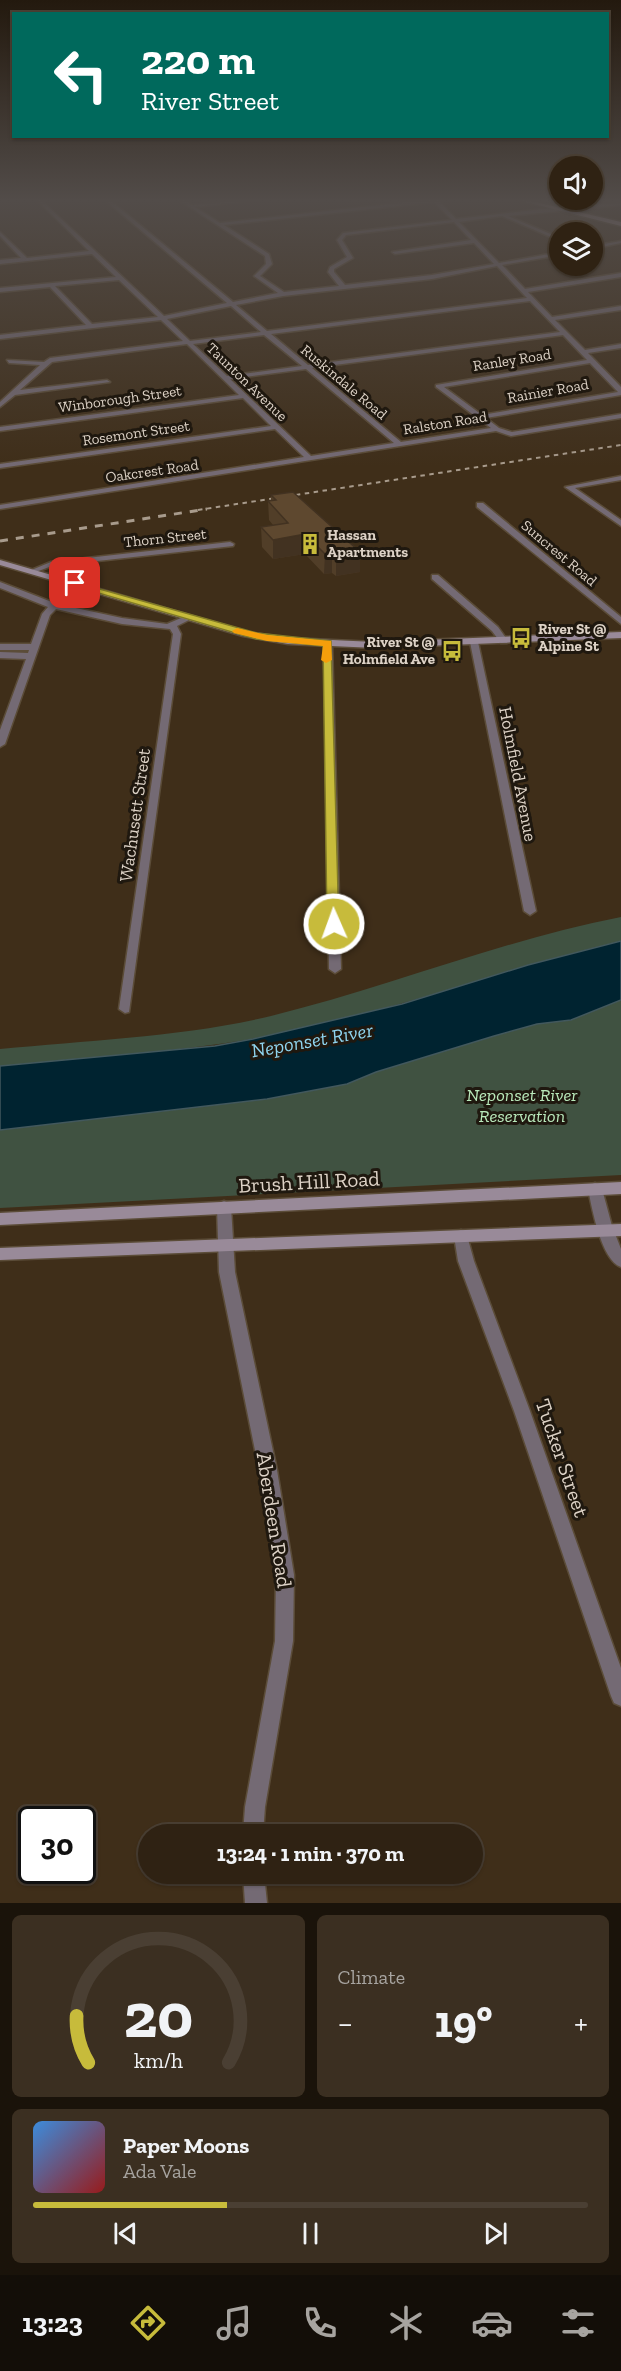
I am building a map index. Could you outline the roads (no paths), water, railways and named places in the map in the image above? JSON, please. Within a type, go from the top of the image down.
[{"type":"main road","points":[[0,562],[256,636],[328,644],[397,645],[621,635]]},
{"type":"main road","name":"Brush Hill Road","points":[[0,1219],[621,1188]]},
{"type":"main road","points":[[0,1254],[613,1230]]},
{"type":"street","points":[[55,289],[91,327]]},
{"type":"street","name":"Taunton Avenue","points":[[131,289],[308,457]]},
{"type":"street","name":"Ruskindale Road","points":[[214,289],[399,444]]},
{"type":"street","points":[[275,289],[283,294]]},
{"type":"street","points":[[0,337],[162,318],[283,294],[328,289]]},
{"type":"street","points":[[523,291],[536,289]]},
{"type":"street","points":[[523,291],[621,392]]},
{"type":"street","points":[[9,362],[47,362],[531,299]]},
{"type":"street","points":[[550,319],[621,308]]},
{"type":"street","points":[[224,378],[564,333]]},
{"type":"street","points":[[584,352],[621,346]]},
{"type":"street","name":"Ranley Road","points":[[480,417],[438,387],[591,361]]},
{"type":"street","points":[[0,405],[47,362]]},
{"type":"street","points":[[14,393],[107,382]]},
{"type":"street","name":"Rainier Road","points":[[480,417],[621,392]]},
{"type":"street","name":"Winborough Street","points":[[0,429],[244,396]]},
{"type":"street","name":"Ralston Road","points":[[308,457],[497,429],[517,434],[621,416]]},
{"type":"street","points":[[480,417],[497,429]]},
{"type":"street","name":"Rosemont Street","points":[[0,466],[276,427]]},
{"type":"street","name":"Oakcrest Road","points":[[0,507],[207,477],[308,457]]},
{"type":"street","points":[[621,478],[569,487],[621,524]]},
{"type":"street","name":"Suncrest Road","points":[[480,505],[621,621]]},
{"type":"street","name":"Thorn Street","points":[[33,571],[51,564],[230,544]]},
{"type":"street","points":[[435,577],[495,629],[504,641]]},
{"type":"street","points":[[0,585],[54,606],[122,621],[173,627],[191,618]]},
{"type":"street","points":[[1,738],[46,614],[54,606]]},
{"type":"street","name":"Wachusett Street","points":[[125,1008],[177,634],[173,627]]},
{"type":"street","name":"Holmfield Avenue","points":[[474,642],[530,911]]},
{"type":"street","points":[[328,644],[335,969]]},
{"type":"street","points":[[0,646],[33,651]]},
{"type":"street","points":[[0,655],[33,651]]},
{"type":"street","points":[[595,1189],[613,1230],[621,1261]]},
{"type":"street","name":"Aberdeen Road","points":[[224,1208],[227,1272],[268,1470],[285,1575],[284,1641],[254,1824]]},
{"type":"street","name":"Tucker Street","points":[[461,1236],[466,1261],[522,1411],[621,1696]]},
{"type":"street","points":[[255,1884],[256,1903]]},
{"type":"water","name":"Neponset River","points":[[621,941],[621,1000],[571,1020],[537,1024],[494,1036],[376,1072],[347,1084],[267,1099],[0,1130],[0,1066],[215,1046],[253,1039],[402,1004],[528,965]]},
{"type":"railway","points":[[198,510],[621,445]]},
{"type":"railway","points":[[0,541],[207,509]]},
{"type":"place","name":"Hassan Apartments","points":[[310,544]]},
{"type":"place","name":"River St @ Alpine St","points":[[521,638]]},
{"type":"place","name":"River St @ Holmfield Ave","points":[[452,651]]},
{"type":"park label","name":"Neponset River Reservation","points":[[522,1105]]}]
